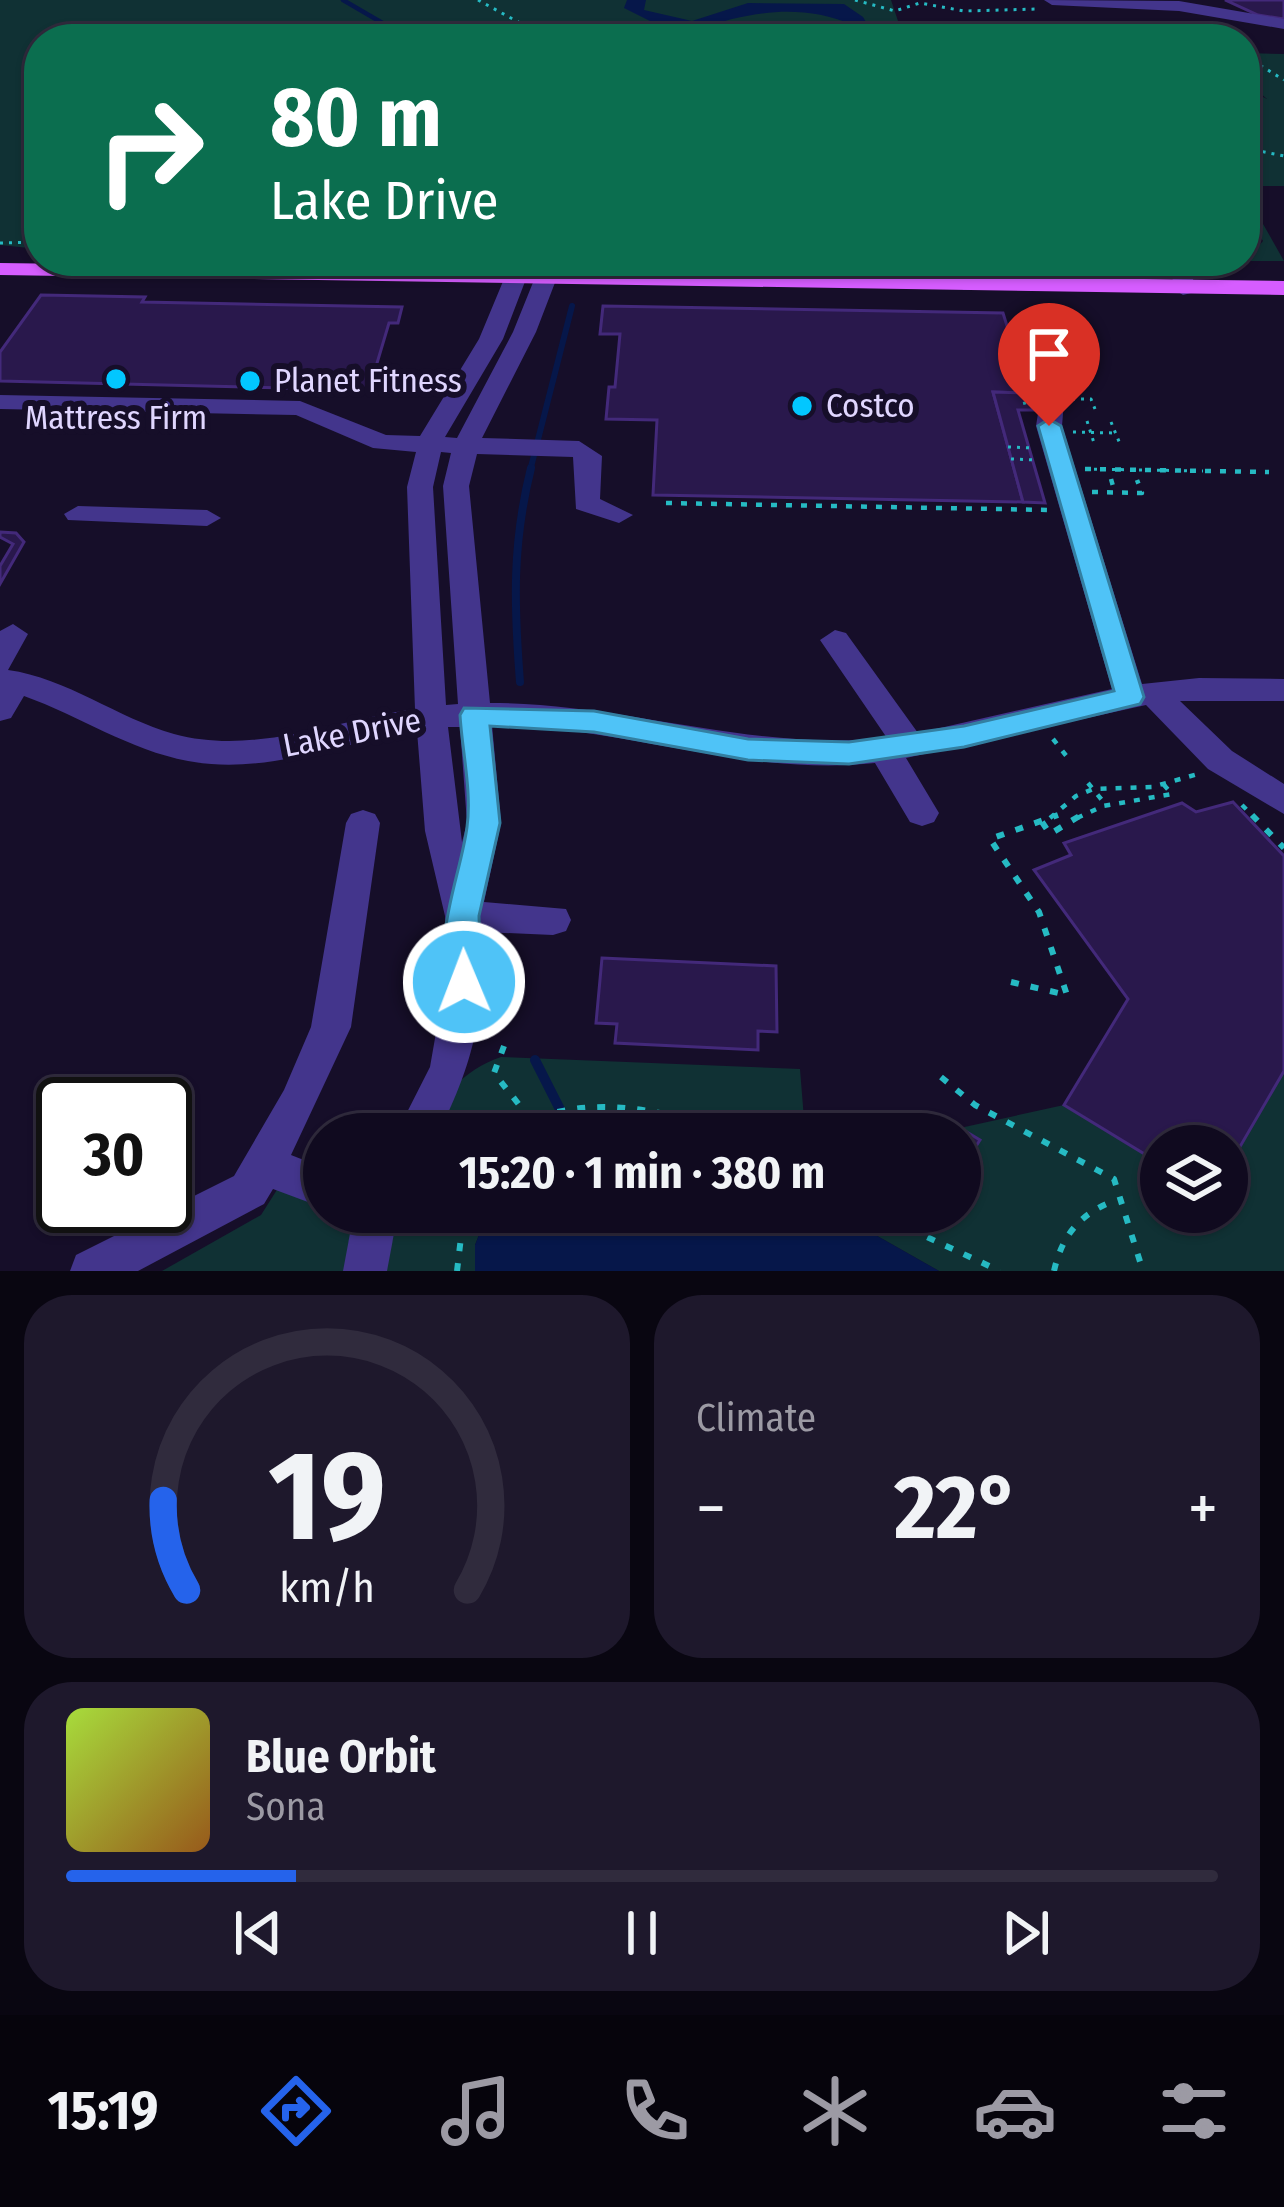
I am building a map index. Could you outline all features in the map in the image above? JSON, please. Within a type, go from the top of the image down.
[{"type":"main road","points":[[360,276],[1284,288]]},
{"type":"street","points":[[1052,0],[1144,2],[1225,11],[1284,24]]},
{"type":"street","points":[[1201,0],[1225,11]]},
{"type":"street","points":[[968,276],[971,285]]},
{"type":"street","points":[[1183,288],[1184,276]]},
{"type":"street","points":[[463,916],[442,831],[419,514],[428,446],[443,410],[500,323],[515,279]]},
{"type":"street","points":[[428,1113],[450,1070],[463,996],[463,916],[484,823],[456,486],[465,446],[530,327],[545,280]]},
{"type":"street","points":[[1026,324],[1052,401],[1049,426],[1141,695],[1247,780],[1284,801]]},
{"type":"street","points":[[0,402],[299,408],[382,443],[575,448],[589,457],[586,503],[619,515]]},
{"type":"street","points":[[78,514],[207,518]]},
{"type":"street","points":[[835,640],[897,748],[922,813]]},
{"type":"street","name":"Lake Drive","points":[[6,673],[146,737],[215,753],[268,749],[431,718],[474,715],[594,721],[719,746],[777,752],[897,748],[1141,695],[1284,690]]},
{"type":"street","points":[[1197,738],[1233,689]]},
{"type":"street","points":[[92,1271],[249,1190],[299,1102],[331,1028],[363,823]]},
{"type":"street","points":[[463,916],[553,920]]},
{"type":"street","points":[[263,1165],[303,1180]]},
{"type":"street","points":[[364,1271],[372,1233]]},
{"type":"path","points":[[478,0],[520,22],[587,24]]},
{"type":"path","points":[[855,0],[895,11]]},
{"type":"path","points":[[1084,389],[1095,410]]},
{"type":"path","points":[[1066,399],[1087,399]]},
{"type":"path","points":[[1087,422],[1094,443]]},
{"type":"path","points":[[1111,422],[1120,443]]},
{"type":"path","points":[[1065,432],[1115,433]]},
{"type":"path","points":[[1008,447],[1038,448]]},
{"type":"path","points":[[1097,456],[1101,469]]},
{"type":"path","points":[[1122,457],[1126,470]]},
{"type":"path","points":[[1136,457],[1141,470]]},
{"type":"path","points":[[1011,459],[1041,460]]},
{"type":"path","points":[[1079,469],[1269,472]]},
{"type":"path","points":[[1111,479],[1115,493]]},
{"type":"path","points":[[1086,492],[1142,493],[1137,480]]},
{"type":"path","points":[[666,503],[1056,510]]},
{"type":"path","points":[[1050,736],[1068,758]]},
{"type":"path","points":[[1011,982],[1067,995],[1048,930],[990,839],[1057,816],[1090,786],[1163,784],[1211,771]]},
{"type":"path","points":[[1042,822],[1050,833],[1067,829],[1079,816],[1106,805],[1172,794],[1163,784]]},
{"type":"path","points":[[1090,786],[1106,805]]},
{"type":"path","points":[[1228,791],[1284,848]]},
{"type":"path","points":[[504,1046],[494,1072],[527,1113]]},
{"type":"path","points":[[941,1076],[975,1105],[1114,1180],[1143,1271]]},
{"type":"path","points":[[538,1113],[564,1105],[651,1113]]},
{"type":"path","points":[[1054,1271],[1058,1248],[1086,1213],[1120,1200]]},
{"type":"path","points":[[457,1271],[462,1233]]},
{"type":"path","points":[[919,1233],[1000,1271]]},
{"type":"green space","points":[[0,0],[891,0],[899,24],[24,24],[24,247],[0,245]]},
{"type":"green space","points":[[1260,53],[1284,54],[1284,186],[1261,186],[1260,96],[1267,99],[1260,93]]},
{"type":"green space","points":[[1260,219],[1284,261],[1260,261]]},
{"type":"green space","points":[[501,1057],[800,1069],[804,1113],[431,1113],[452,1088]]},
{"type":"green space","points":[[1284,1071],[1284,1271],[939,1271],[872,1233],[981,1233],[981,1123],[1064,1105],[1140,1151],[1140,1233],[1248,1233],[1248,1133]]},
{"type":"green space","points":[[287,1174],[303,1180],[303,1233],[480,1233],[475,1271],[162,1271],[261,1215]]},
{"type":"shaded area","points":[[627,0],[646,0],[644,10],[692,21],[748,3],[844,4],[867,24],[778,12],[716,24],[656,24],[624,8]]},
{"type":"shaded area","points":[[480,1233],[872,1233],[939,1271],[475,1271]]},
{"type":"building","points":[[1225,0],[1284,0],[1284,19],[1258,15]]},
{"type":"building","points":[[41,295],[145,297],[142,302],[402,307],[398,323],[389,323],[369,390],[0,381],[0,352]]},
{"type":"building","name":"Costco","points":[[603,306],[1003,313],[1028,393],[993,392],[1023,502],[653,495],[657,420],[606,419],[609,387],[615,387],[620,334],[600,334]]},
{"type":"building","points":[[993,392],[1028,393],[1033,410],[1018,410],[1045,503],[1023,502]]},
{"type":"building","points":[[0,532],[16,533],[24,542],[0,584],[0,566],[13,544],[0,537]]},
{"type":"building","points":[[1233,802],[1284,856],[1284,1071],[1248,1133],[1248,1125],[1140,1125],[1140,1151],[1064,1105],[1128,999],[1034,870],[1071,855],[1064,843],[1182,803],[1196,812]]},
{"type":"building","points":[[602,958],[776,966],[777,1032],[758,1031],[758,1050],[615,1043],[617,1024],[596,1023]]},
{"type":"waterway","points":[[343,0],[384,24]]},
{"type":"waterway","points":[[530,471],[572,306]]},
{"type":"waterway","points":[[520,682],[516,575],[531,468]]},
{"type":"waterway","points":[[535,1060],[562,1113]]},
{"type":"place","name":"Mattress Firm","points":[[116,379]]},
{"type":"place","name":"Planet Fitness","points":[[250,381]]},
{"type":"place","name":"Costco","points":[[802,406]]},
{"type":"route","points":[[464,982],[463,916],[484,823],[474,715],[569,718],[719,746],[817,754],[884,750],[964,736],[1130,697],[1049,426]]}]
